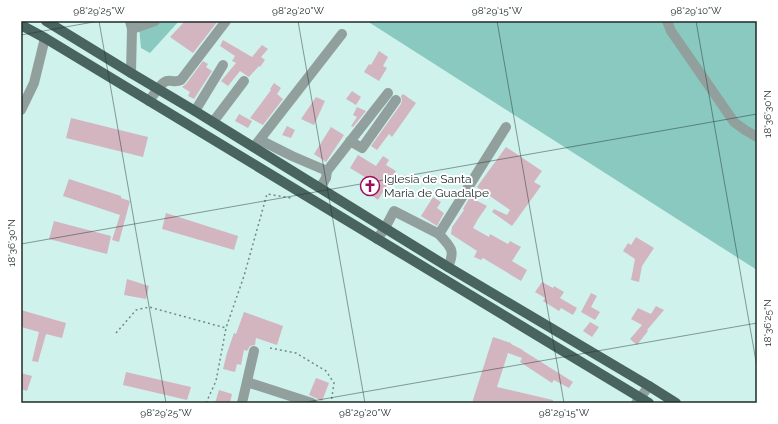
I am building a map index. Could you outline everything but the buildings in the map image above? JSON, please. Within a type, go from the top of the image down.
[{"type":"main road","points":[[46,21],[213,122],[257,143],[320,188],[448,267],[676,403]]},
{"type":"main road","points":[[21,26],[45,38],[645,402]]},
{"type":"street","points":[[131,73],[131,25],[155,21]]},
{"type":"street","points":[[149,101],[163,83],[167,81],[176,82],[181,80],[226,21]]},
{"type":"street","points":[[667,21],[671,31],[734,122],[757,137]]},
{"type":"street","points":[[327,171],[257,143],[342,34]]},
{"type":"street","points":[[21,110],[34,83],[45,38]]},
{"type":"street","points":[[195,111],[223,65]]},
{"type":"street","points":[[213,122],[244,81]]},
{"type":"street","points":[[320,188],[326,178],[327,171],[388,93]]},
{"type":"street","points":[[350,141],[362,148],[396,100]]},
{"type":"street","points":[[439,234],[506,127]]},
{"type":"street","points":[[377,239],[385,228],[394,210],[439,234],[452,249],[452,258],[448,267]]},
{"type":"street","points":[[242,403],[254,351]]},
{"type":"street","points":[[247,382],[312,403]]},
{"type":"street","points":[[645,402],[649,386]]},
{"type":"street","points":[[645,402],[659,393]]},
{"type":"path","points":[[206,403],[216,381],[226,328],[244,276],[267,194],[294,198]]},
{"type":"path","points":[[116,334],[136,310],[149,307],[226,328]]},
{"type":"path","points":[[270,348],[296,353],[326,371],[334,383],[331,403]]},
{"type":"shaded area","points":[[161,21],[179,21],[150,53],[141,48],[139,27]]},
{"type":"shaded area","points":[[367,21],[757,21],[757,270]]},
{"type":"place","name":"Iglesia de Santa Maria de Guadalpe","points":[[370,186]]}]
